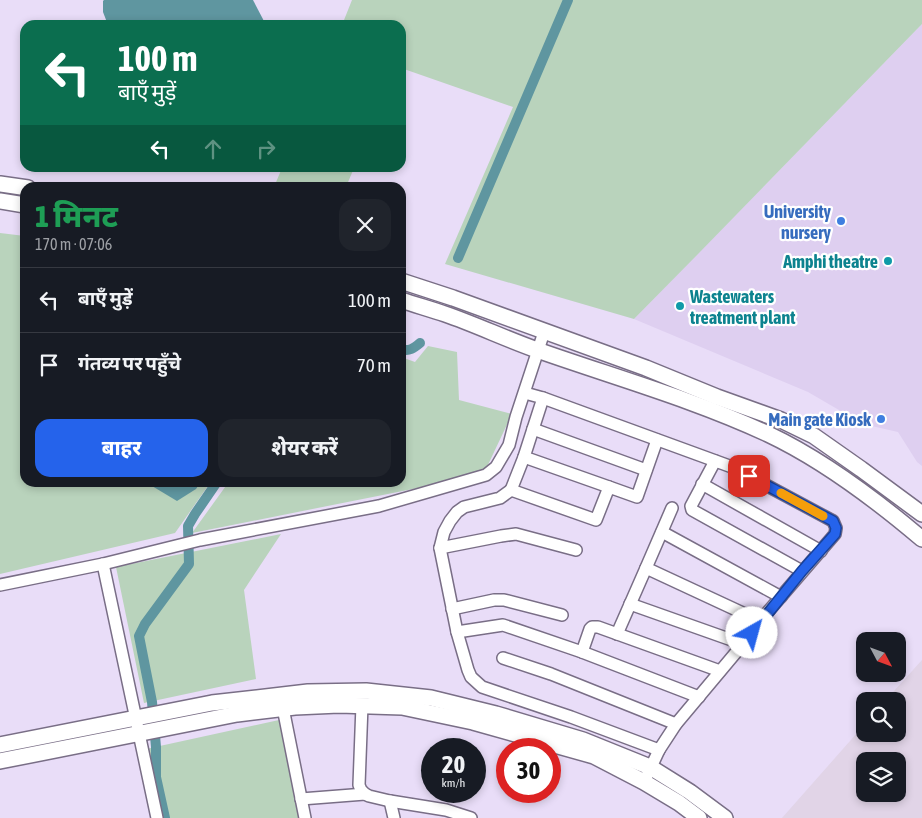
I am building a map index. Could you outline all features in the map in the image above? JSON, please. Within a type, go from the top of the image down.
[{"type":"street","points":[[0,184],[20,187]]},
{"type":"street","points":[[0,201],[20,204]]},
{"type":"street","points":[[406,283],[646,368],[781,420],[814,436],[922,514]]},
{"type":"street","points":[[406,302],[710,410],[769,435],[850,482],[922,539]]},
{"type":"street","points":[[0,585],[103,564],[200,540],[379,506],[486,475],[496,467],[509,446],[516,417],[544,332]]},
{"type":"street","points":[[525,393],[732,467],[833,521],[836,528],[835,534],[760,621],[676,724],[659,750],[644,782]]},
{"type":"street","points":[[543,398],[534,429],[511,490],[500,498],[464,506],[450,521],[444,532],[440,548],[457,632],[468,670],[471,677],[482,687],[659,750]]},
{"type":"street","points":[[534,429],[646,470]]},
{"type":"street","points":[[524,457],[637,497],[657,440]]},
{"type":"street","points":[[715,461],[691,506],[692,510],[802,571]]},
{"type":"street","points":[[702,484],[821,551]]},
{"type":"street","points":[[511,490],[596,520],[609,487]]},
{"type":"street","points":[[617,634],[672,508]]},
{"type":"street","points":[[662,532],[781,597]]},
{"type":"street","points":[[440,548],[516,534],[576,550]]},
{"type":"street","points":[[103,564],[140,725],[157,818]]},
{"type":"street","points":[[646,568],[760,621]]},
{"type":"street","points":[[452,609],[494,600],[504,600],[562,615]]},
{"type":"street","points":[[630,604],[743,644]]},
{"type":"street","points":[[457,632],[503,626],[582,652],[698,697]]},
{"type":"street","points":[[582,652],[592,627],[598,627],[720,672]]},
{"type":"street","points":[[502,658],[550,674],[676,724]]},
{"type":"street","points":[[168,719],[212,702],[308,692],[366,691],[432,698],[496,714],[583,740],[650,767],[690,792],[725,818]]},
{"type":"street","points":[[0,761],[168,719],[237,714],[283,708],[339,705],[402,707],[473,722],[594,756],[644,782],[699,818]]},
{"type":"street","points":[[362,706],[359,785],[365,794]]},
{"type":"street","points":[[283,708],[306,818]]},
{"type":"street","points":[[0,745],[140,725]]},
{"type":"street","points":[[301,799],[365,794],[390,801],[446,810],[471,818]]},
{"type":"street","points":[[390,801],[394,818]]},
{"type":"shaded area","points":[[253,0],[263,20],[106,20],[103,12],[103,1]]},
{"type":"shaded area","points":[[352,0],[922,0],[922,24],[634,319],[445,264],[513,107],[406,70],[406,20],[344,20]]},
{"type":"shaded area","points":[[922,24],[922,466],[917,462],[898,432],[863,424],[808,392],[634,319]]},
{"type":"shaded area","points":[[280,172],[352,172],[348,182],[276,182]]},
{"type":"shaded area","points":[[0,233],[20,235],[20,487],[207,487],[175,533],[0,574]]},
{"type":"shaded area","points":[[428,346],[457,352],[459,400],[512,414],[486,469],[433,485],[192,533],[225,487],[406,487],[406,359],[415,362]]},
{"type":"shaded area","points":[[154,487],[197,487],[177,501]]},
{"type":"shaded area","points":[[281,534],[244,590],[256,679],[144,703],[116,567]]},
{"type":"shaded area","points":[[922,660],[922,818],[782,818],[856,734],[856,742],[906,742],[906,692],[893,692],[902,682],[906,682],[906,678]]},
{"type":"shaded area","points":[[279,720],[299,818],[160,818],[146,749]]},
{"type":"waterway","points":[[458,258],[568,0]]},
{"type":"waterway","points":[[406,350],[420,343]]},
{"type":"waterway","points":[[165,818],[156,777],[156,747],[152,702],[139,636],[145,624],[189,564],[188,526],[214,487]]},
{"type":"slow traffic","points":[[781,493],[823,516]]},
{"type":"place","name":"University nursery","points":[[841,221]]},
{"type":"place","name":"Amphi theatre","points":[[888,261]]},
{"type":"place","name":"Wastewaters treatment plant","points":[[680,306]]},
{"type":"place","name":"Main gate Kiosk","points":[[881,419]]},
{"type":"route","points":[[749,476],[833,521],[836,528],[835,534],[760,621],[752,633]]}]
